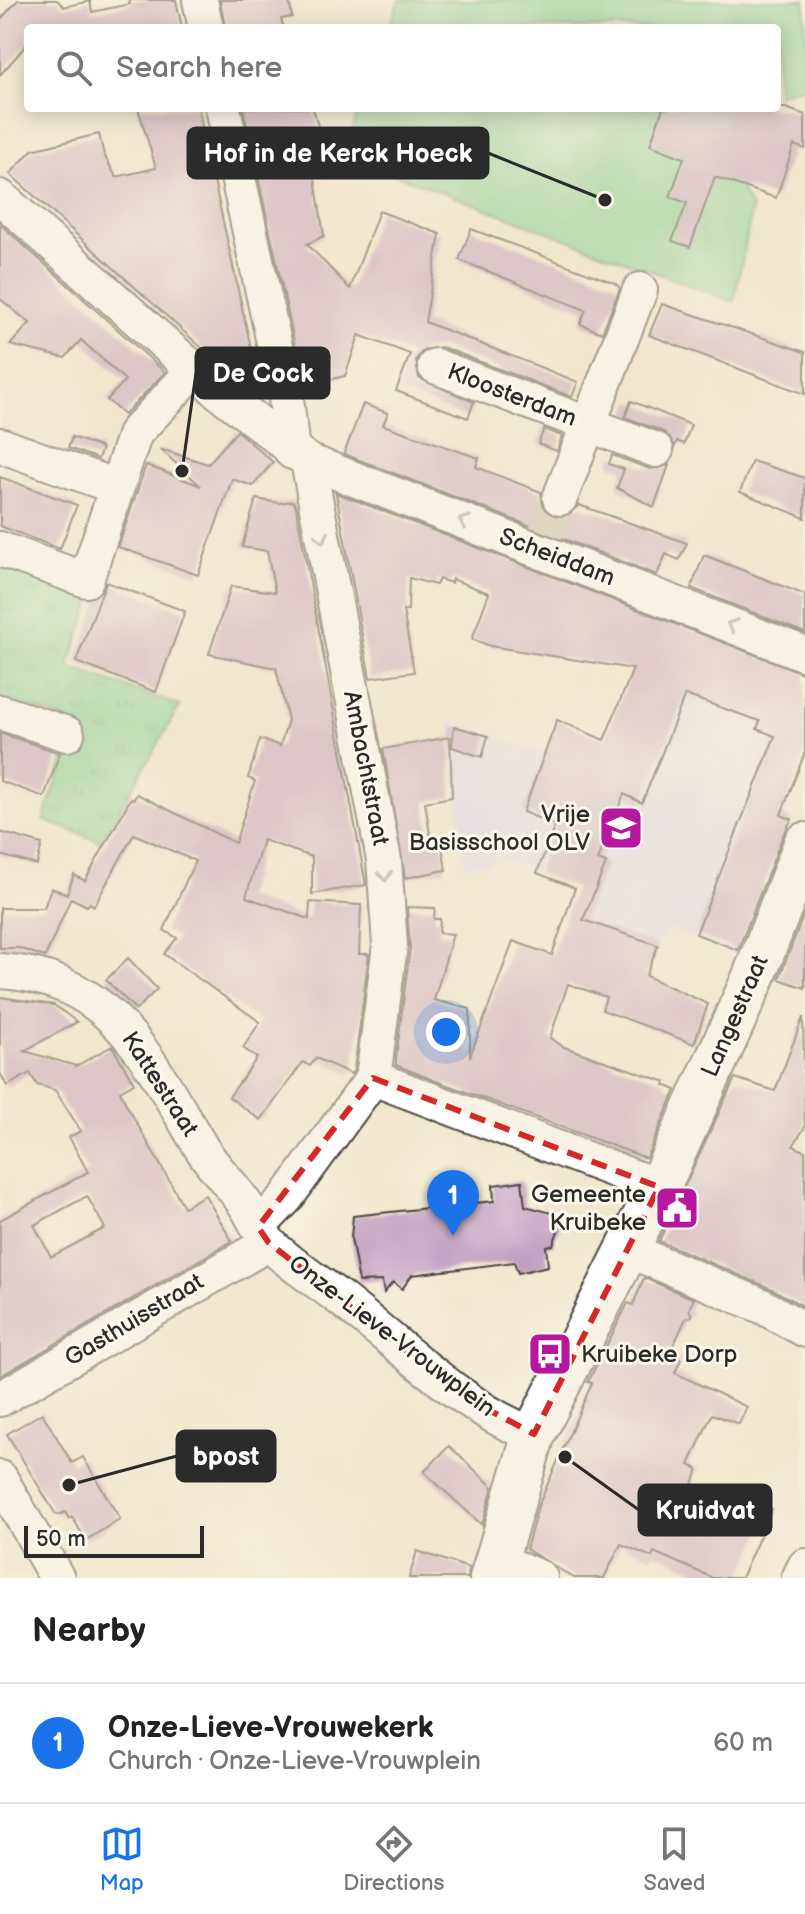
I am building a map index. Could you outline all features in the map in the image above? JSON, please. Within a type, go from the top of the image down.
[{"type":"main road","name":"Langestraat","points":[[659,1187],[753,979],[805,844]]},
{"type":"main road","points":[[494,1569],[534,1434],[659,1187]]},
{"type":"street","points":[[200,0],[205,24]]},
{"type":"street","name":"Ambachtstraat","points":[[224,112],[300,456],[384,860],[390,945],[373,1078]]},
{"type":"street","name":"Scheiddam","points":[[0,197],[194,370],[300,456],[542,543],[805,654]]},
{"type":"street","name":"Kloosterdam","points":[[560,498],[640,290]]},
{"type":"street","name":"Kloosterdam","points":[[435,366],[656,450]]},
{"type":"street","points":[[0,549],[86,580],[135,433],[194,370]]},
{"type":"street","points":[[0,445],[116,487]]},
{"type":"street","points":[[0,712],[67,734]]},
{"type":"street","name":"Kattestraat","points":[[0,971],[35,975],[74,989],[114,1016],[144,1051],[201,1149],[224,1175]]},
{"type":"street","points":[[264,1235],[286,1198],[373,1078],[659,1187]]},
{"type":"street","name":"Onze-Lieve-Vrouwplein","points":[[224,1175],[264,1235],[470,1400],[520,1430],[534,1434]]},
{"type":"street","name":"Gasthuisstraat","points":[[0,1399],[264,1235]]},
{"type":"street","points":[[626,1249],[762,1306],[805,1330]]},
{"type":"street","points":[[0,1478],[57,1578]]},
{"type":"street","points":[[799,1578],[805,1566]]},
{"type":"street","points":[[494,1569],[540,1578]]},
{"type":"highlighted area","points":[[373,1078],[659,1187],[534,1434],[470,1400],[269,1243],[258,1227]]},
{"type":"shaded area","name":"Vrije Basisschool OLV","points":[[643,645],[805,707],[805,757],[739,956],[669,928],[658,945],[566,915],[575,888],[504,860],[465,866],[449,720],[544,754],[557,720],[604,739]]},
{"type":"green space","points":[[399,0],[805,0],[805,86],[781,94],[781,24],[390,24]]},
{"type":"green space","points":[[359,112],[766,112],[741,190],[752,209],[734,302],[343,155]]},
{"type":"green space","points":[[0,559],[95,592],[69,667],[180,706],[101,842],[43,820],[77,724],[0,697]]},
{"type":"building","points":[[18,0],[57,0],[64,7],[90,1],[92,12],[130,4],[129,0],[176,0],[181,24],[24,24],[24,48],[0,75],[0,20]]},
{"type":"building","points":[[220,0],[289,0],[292,17],[281,19],[283,24],[224,24]]},
{"type":"building","points":[[781,108],[786,108],[805,115],[805,149],[794,145],[776,198],[715,177],[690,247],[672,241],[687,203],[670,197],[684,158],[650,145],[662,112],[781,112]]},
{"type":"building","points":[[139,112],[199,112],[254,362],[225,369],[10,174],[32,150],[99,134],[104,155],[116,177],[156,168]]},
{"type":"building","points":[[244,112],[314,112],[328,163],[313,166],[324,236],[307,244],[350,289],[379,211],[440,234],[425,322],[578,382],[572,397],[442,347],[423,350],[416,360],[419,378],[474,402],[468,418],[396,391],[410,354],[359,335],[345,376],[304,386]]},
{"type":"building","points":[[0,224],[165,372],[124,415],[107,400],[125,380],[81,340],[65,358],[10,345],[30,323],[0,299]]},
{"type":"building","points":[[471,229],[615,283],[620,288],[602,333],[580,324],[586,310],[459,260]]},
{"type":"building","points":[[662,304],[805,352],[805,394],[649,335]]},
{"type":"building","points":[[631,401],[691,425],[684,444],[677,441],[675,446],[664,432],[625,417]]},
{"type":"building","points":[[363,404],[388,413],[383,425],[479,458],[476,467],[541,492],[544,510],[552,516],[564,518],[579,505],[687,543],[679,560],[666,554],[657,575],[344,454]]},
{"type":"building","points":[[544,429],[562,436],[557,451],[538,444]]},
{"type":"building","points":[[237,431],[273,462],[253,486],[232,479],[198,575],[118,547],[146,465],[201,486],[160,449],[208,464]]},
{"type":"building","points":[[72,437],[102,448],[98,459],[68,448]]},
{"type":"building","points":[[612,455],[650,469],[669,465],[654,507],[617,488],[624,469],[609,464]]},
{"type":"building","points":[[752,461],[805,478],[805,518],[740,492]]},
{"type":"building","points":[[0,477],[77,505],[60,549],[0,526]]},
{"type":"building","points":[[336,493],[805,674],[805,752],[781,815],[792,819],[738,950],[696,934],[775,736],[757,729],[760,721],[685,695],[642,803],[624,794],[598,860],[606,863],[583,920],[658,945],[646,976],[708,1004],[694,1044],[602,1010],[606,997],[568,984],[550,1038],[564,1047],[666,1082],[664,1085],[676,1090],[646,1158],[396,1065],[410,948],[407,907],[435,908],[434,919],[440,919],[439,933],[453,934],[434,1000],[470,1009],[470,1057],[513,941],[552,955],[575,888],[537,873],[555,825],[523,812],[557,720],[604,740],[633,669],[490,646],[472,639],[489,593],[452,579],[451,583],[439,579],[436,585],[409,578],[408,610],[403,610],[414,672],[370,678]]},
{"type":"building","points":[[256,499],[279,503],[293,501],[296,507],[366,885],[312,894],[312,857],[263,840],[246,897],[309,919],[310,902],[361,905],[359,954],[369,954],[354,1070],[351,1074],[316,1058],[310,1066],[303,1062],[261,1120],[229,1097],[257,1058],[243,1048],[260,1022],[164,954],[177,938],[164,930],[195,861],[134,834],[94,906],[71,898],[45,957],[19,948],[0,948],[0,908],[44,908],[51,888],[67,894],[74,875],[85,881],[131,798],[134,799],[137,794],[235,843],[255,781],[248,778],[260,739],[280,746],[288,720],[276,668],[209,654],[231,586],[275,592],[267,551],[242,547]]},
{"type":"building","points":[[704,555],[805,595],[805,633],[691,588]]},
{"type":"building","points":[[106,582],[185,611],[156,692],[76,662]]},
{"type":"building","points":[[454,726],[488,736],[482,757],[452,747]]},
{"type":"building","points":[[0,733],[60,753],[44,797],[0,781]]},
{"type":"building","points":[[450,737],[452,797],[425,802],[431,841],[441,839],[446,870],[405,878],[383,749]]},
{"type":"building","points":[[0,832],[42,844],[37,865],[0,855]]},
{"type":"building","points":[[805,911],[805,988],[779,979]]},
{"type":"building","points":[[128,958],[157,989],[136,1010],[106,980]]},
{"type":"building","points":[[0,997],[54,1005],[77,1022],[24,1051],[76,1066],[112,1046],[134,1083],[120,1091],[184,1207],[205,1195],[232,1241],[0,1376],[0,1220],[88,1172],[69,1137],[81,1131],[55,1090],[37,1085],[30,1073],[7,1086],[0,1073]],"holes":[[[87,1196],[105,1228],[51,1257],[34,1225]]]},
{"type":"building","points":[[803,1017],[805,1127],[793,1146],[805,1151],[805,1307],[770,1288],[659,1241],[735,1078],[775,1091]]},
{"type":"building","points":[[522,1181],[525,1206],[552,1213],[560,1225],[553,1245],[546,1246],[548,1266],[518,1273],[514,1262],[412,1275],[402,1289],[393,1282],[384,1293],[382,1281],[359,1282],[351,1238],[353,1216],[494,1201],[493,1185]]},
{"type":"building","points":[[644,1278],[694,1299],[689,1309],[692,1316],[686,1318],[670,1353],[681,1359],[675,1373],[747,1407],[739,1424],[712,1414],[689,1465],[698,1469],[693,1484],[734,1501],[738,1494],[772,1509],[741,1578],[713,1578],[654,1552],[652,1557],[621,1544],[604,1578],[574,1578],[526,1549],[538,1506],[592,1383],[588,1382],[628,1303],[633,1305]]},
{"type":"building","points":[[42,1413],[72,1463],[83,1457],[120,1519],[86,1540],[72,1517],[69,1519],[65,1512],[55,1513],[7,1434]]},
{"type":"building","points":[[449,1446],[493,1487],[482,1525],[424,1472]]},
{"type":"building","points":[[417,1551],[469,1568],[468,1578],[409,1578]]},
{"type":"tunnel","points":[[545,535],[560,498]]},
{"type":"place","name":"Hof in de Kerck Hoeck","points":[[605,200]]},
{"type":"place","name":"De Cock","points":[[182,471]]},
{"type":"place","name":"Vrije Basisschool OLV","points":[[621,828]]},
{"type":"place","name":"Gemeente Kruibeke","points":[[677,1208]]},
{"type":"place","name":"Onze-Lieve-Vrouwekerk","points":[[453,1236]]},
{"type":"place","name":"Kruibeke Dorp","points":[[550,1354]]},
{"type":"place","name":"Kruidvat","points":[[565,1457]]},
{"type":"place","name":"bpost","points":[[69,1485]]}]
